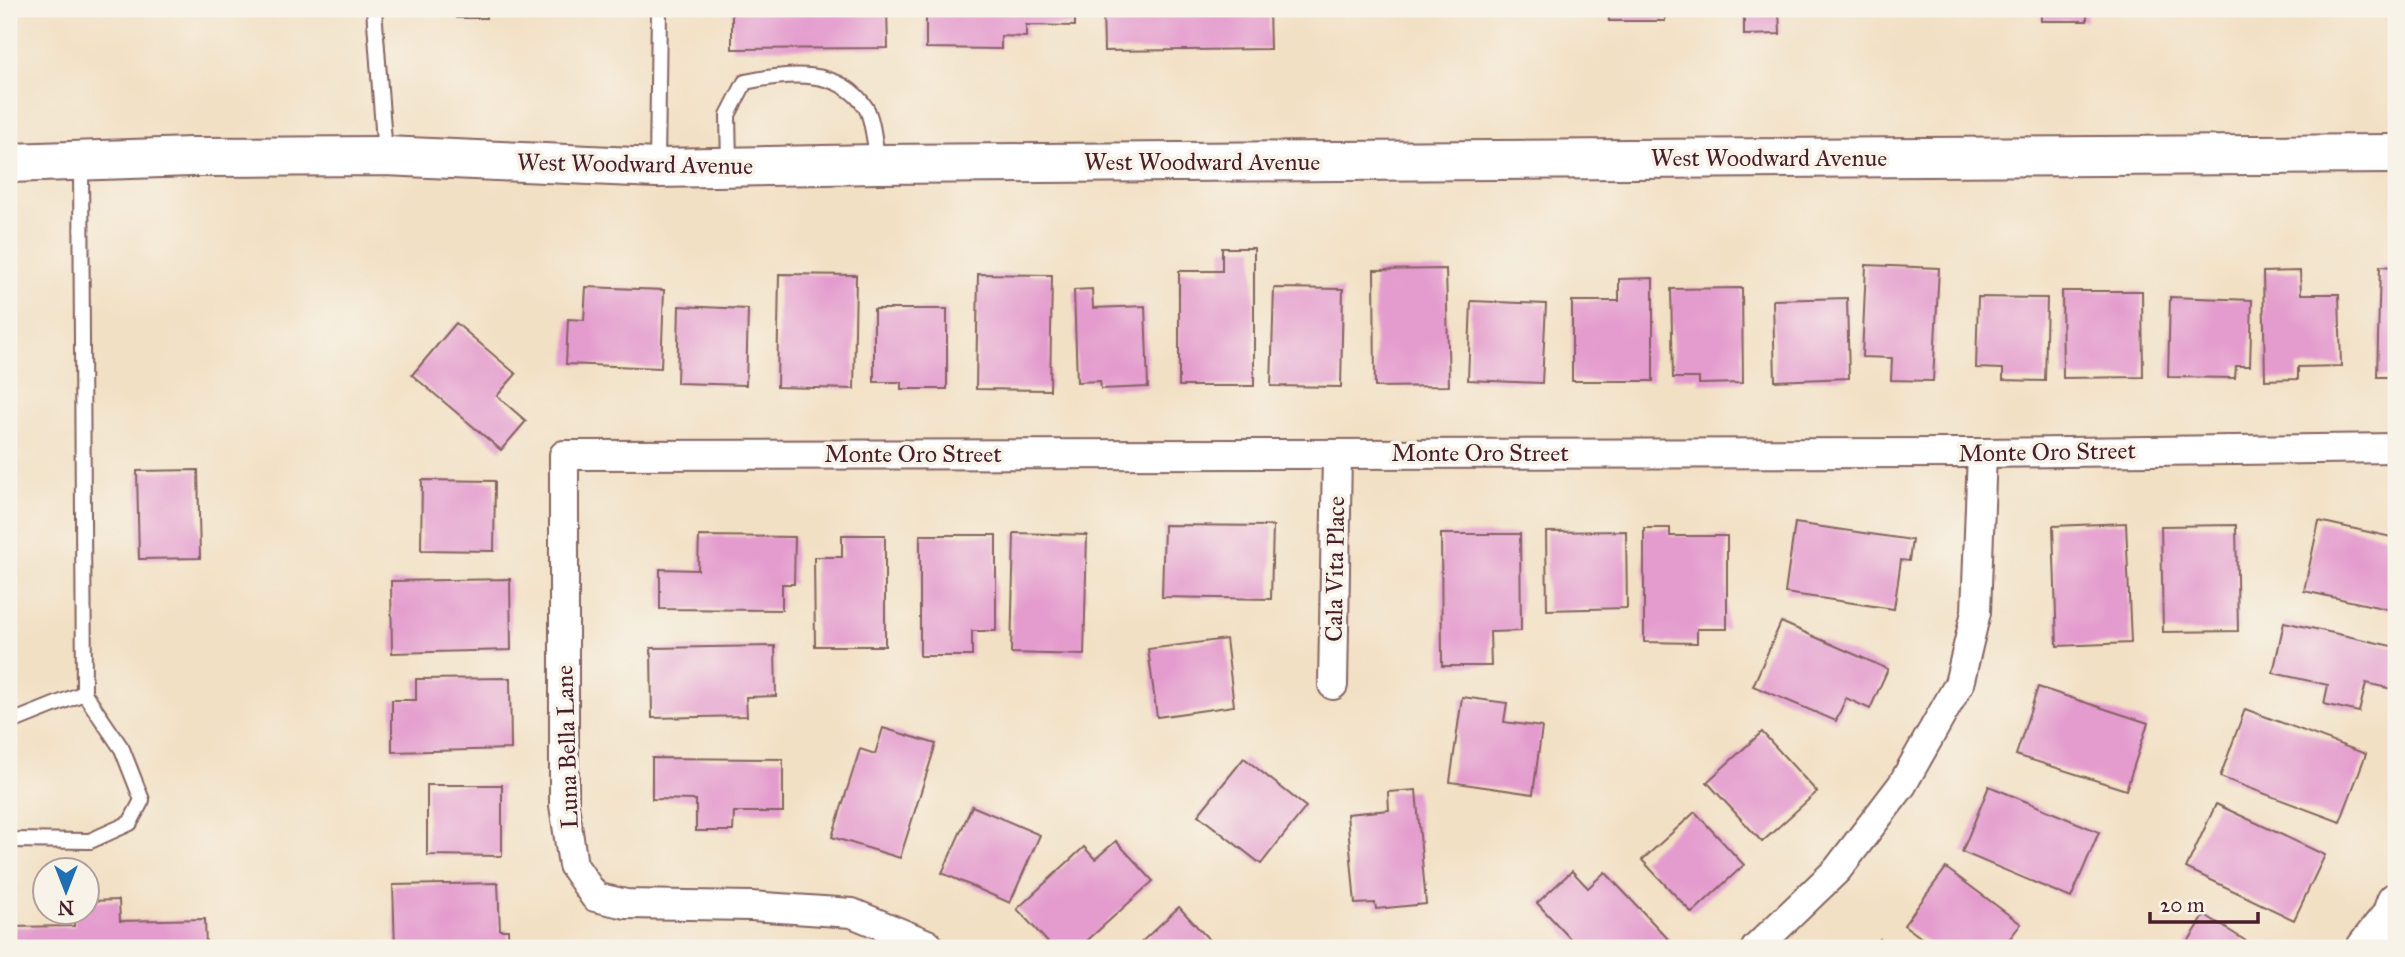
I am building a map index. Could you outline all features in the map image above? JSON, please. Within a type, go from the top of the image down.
[{"type":"street","name":"West Woodward Avenue","points":[[9,163],[385,156],[657,168],[729,168],[878,164],[2396,153]]},
{"type":"street","name":"Monte Oro Street","points":[[564,455],[1982,453],[2396,448]]},
{"type":"street","points":[[1756,948],[1837,870],[1902,785],[1959,684],[1976,612],[1982,453]]},
{"type":"street","name":"Cala Vita Place","points":[[1333,685],[1337,454]]},
{"type":"street","name":"Luna Bella Lane","points":[[564,455],[564,805],[573,865],[595,897],[626,904],[751,906],[852,914],[931,948]]},
{"type":"street","points":[[2366,948],[2394,913]]},
{"type":"lane","points":[[374,9],[385,156]]},
{"type":"lane","points":[[657,168],[659,9]]},
{"type":"lane","points":[[729,168],[728,115],[745,82],[772,76],[816,76],[848,87],[868,110],[878,164]]},
{"type":"lane","points":[[9,840],[90,841],[130,822],[142,800],[122,749],[84,693],[81,161]]},
{"type":"lane","points":[[9,723],[84,693]]},
{"type":"building","points":[[456,9],[486,9],[486,18],[456,18]]},
{"type":"building","points":[[732,9],[887,9],[888,48],[732,49]]},
{"type":"building","points":[[926,9],[1075,9],[1075,26],[1026,25],[1026,37],[1001,36],[1001,49],[926,48]]},
{"type":"building","points":[[1103,9],[1269,9],[1270,49],[1104,51]]},
{"type":"building","points":[[1609,9],[1665,9],[1665,21],[1609,21]]},
{"type":"building","points":[[1744,9],[1779,9],[1780,34],[1744,35]]},
{"type":"building","points":[[2041,9],[2087,9],[2087,21],[2041,21]]},
{"type":"building","points":[[2312,9],[2359,9],[2359,14],[2312,13]]},
{"type":"building","points":[[1222,248],[1254,248],[1254,386],[1179,386],[1179,271],[1222,271]]},
{"type":"building","points":[[1866,265],[1939,268],[1933,381],[1891,380],[1892,358],[1862,357]]},
{"type":"building","points":[[2380,266],[2396,267],[2396,377],[2377,377]]},
{"type":"building","points":[[1446,269],[1449,386],[1375,387],[1374,270]]},
{"type":"building","points":[[2300,271],[2301,294],[2339,294],[2341,366],[2298,367],[2298,379],[2265,380],[2263,272]]},
{"type":"building","points":[[779,274],[856,275],[854,389],[777,387]]},
{"type":"building","points":[[978,274],[1052,275],[1050,390],[976,389]]},
{"type":"building","points":[[1653,278],[1653,381],[1572,381],[1572,301],[1619,301],[1619,279]]},
{"type":"building","points":[[586,287],[664,290],[661,368],[566,364],[568,319],[584,320]]},
{"type":"building","points":[[1274,288],[1343,289],[1341,387],[1271,386]]},
{"type":"building","points":[[1742,288],[1743,383],[1699,384],[1699,378],[1673,378],[1671,289]]},
{"type":"building","points":[[1092,289],[1093,308],[1145,306],[1148,387],[1101,389],[1100,381],[1077,382],[1074,290]]},
{"type":"building","points":[[2062,291],[2142,291],[2143,377],[2063,378]]},
{"type":"building","points":[[1978,297],[2047,298],[2045,381],[2003,380],[2003,369],[1976,368]]},
{"type":"building","points":[[2170,297],[2252,300],[2250,366],[2236,366],[2235,378],[2168,377]]},
{"type":"building","points":[[1847,298],[1849,378],[1775,381],[1773,300]]},
{"type":"building","points":[[1471,301],[1546,304],[1542,383],[1468,380]]},
{"type":"building","points":[[679,306],[748,309],[746,385],[677,383]]},
{"type":"building","points":[[874,309],[947,309],[947,389],[901,389],[901,382],[874,382]]},
{"type":"building","points":[[456,323],[516,374],[497,396],[526,421],[501,450],[412,375]]},
{"type":"building","points":[[198,470],[200,558],[139,559],[137,471]]},
{"type":"building","points":[[422,480],[495,481],[494,551],[421,550]]},
{"type":"building","points":[[2319,521],[2396,538],[2396,611],[2304,591]]},
{"type":"building","points":[[1795,523],[1912,540],[1909,561],[1901,560],[1894,609],[1785,593]]},
{"type":"building","points":[[2126,523],[2131,643],[2057,646],[2053,526]]},
{"type":"building","points":[[1164,525],[1273,526],[1271,599],[1162,597]]},
{"type":"building","points":[[2236,525],[2238,631],[2163,632],[2161,526]]},
{"type":"building","points":[[1644,528],[1670,528],[1670,536],[1727,536],[1727,629],[1697,629],[1697,643],[1644,642]]},
{"type":"building","points":[[1626,531],[1627,608],[1547,610],[1546,532]]},
{"type":"building","points":[[1014,533],[1087,535],[1084,655],[1011,653]]},
{"type":"building","points":[[1441,534],[1520,534],[1521,631],[1490,632],[1491,666],[1442,666]]},
{"type":"building","points":[[842,535],[885,535],[885,646],[815,646],[814,557],[842,557]]},
{"type":"building","points":[[920,535],[996,535],[996,631],[972,631],[972,656],[920,656]]},
{"type":"building","points":[[699,536],[795,537],[794,584],[782,584],[782,610],[660,609],[660,569],[698,570]]},
{"type":"building","points":[[510,579],[511,650],[392,653],[391,581]]},
{"type":"building","points":[[1781,622],[1888,669],[1870,709],[1846,698],[1836,721],[1753,686]]},
{"type":"building","points":[[2284,622],[2396,647],[2396,690],[2366,683],[2359,712],[2324,704],[2328,685],[2273,673]]},
{"type":"building","points":[[1226,639],[1234,706],[1157,717],[1148,649]]},
{"type":"building","points":[[775,646],[776,696],[746,697],[747,716],[652,718],[651,648]]},
{"type":"building","points":[[510,678],[511,749],[392,752],[392,700],[416,700],[416,679]]},
{"type":"building","points":[[2038,687],[2148,723],[2126,790],[2016,755]]},
{"type":"building","points":[[1462,697],[1507,703],[1504,722],[1542,727],[1533,794],[1450,782]]},
{"type":"building","points":[[2245,709],[2366,754],[2340,822],[2220,777]]},
{"type":"building","points":[[883,728],[936,744],[900,858],[832,837],[860,749],[875,754]]},
{"type":"building","points":[[1762,732],[1817,792],[1762,842],[1707,782]]},
{"type":"building","points":[[652,758],[783,759],[783,812],[734,812],[733,831],[696,831],[696,800],[652,799]]},
{"type":"building","points":[[1244,758],[1306,807],[1261,864],[1198,815]]},
{"type":"building","points":[[427,785],[502,785],[502,856],[427,855]]},
{"type":"building","points":[[1989,786],[2099,832],[2071,898],[1962,852]]},
{"type":"building","points":[[1416,790],[1426,904],[1376,909],[1375,903],[1355,904],[1347,814],[1389,810],[1388,792]]},
{"type":"building","points":[[2216,804],[2325,855],[2294,920],[2186,868]]},
{"type":"building","points":[[972,806],[1040,835],[1010,903],[942,873]]},
{"type":"building","points":[[1695,812],[1744,865],[1692,913],[1642,860]]},
{"type":"building","points":[[1116,841],[1153,881],[1079,948],[1053,948],[1017,909],[1084,847],[1095,859]]},
{"type":"building","points":[[1946,868],[2021,924],[2007,942],[2015,948],[1935,948],[1904,925]]},
{"type":"building","points":[[1572,871],[1588,888],[1605,872],[1672,943],[1666,948],[1579,948],[1537,903]]},
{"type":"building","points":[[498,883],[500,930],[508,930],[509,948],[395,948],[393,885]]},
{"type":"building","points":[[119,900],[120,921],[205,919],[206,948],[9,948],[9,927],[102,926],[102,901]]},
{"type":"building","points":[[1179,907],[1213,944],[1209,948],[1135,948]]},
{"type":"building","points":[[2205,915],[2257,948],[2184,948]]},
{"type":"building","points":[[1880,939],[1888,948],[1871,948]]}]
